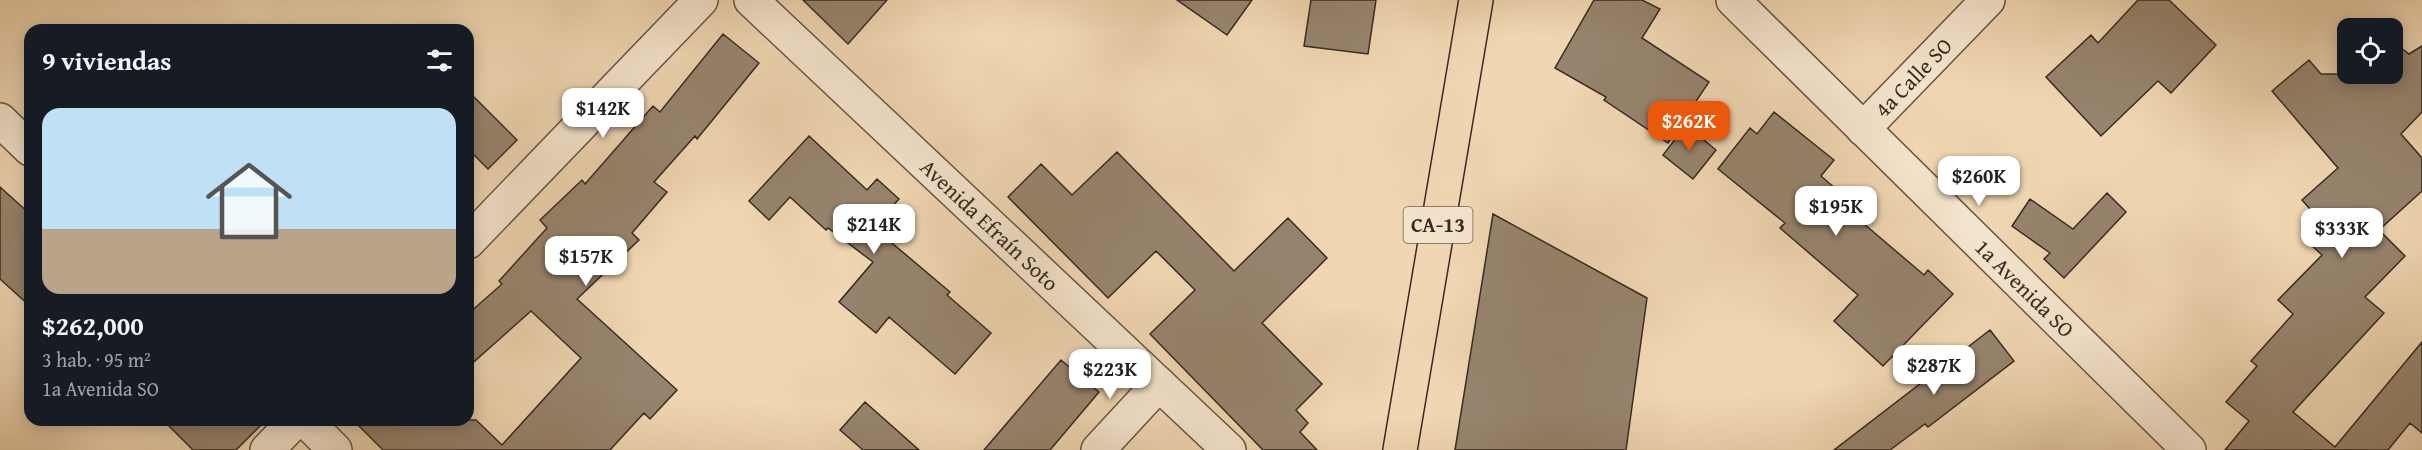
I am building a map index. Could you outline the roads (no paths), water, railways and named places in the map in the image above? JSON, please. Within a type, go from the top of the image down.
[{"type":"main road","name":"CA-13","points":[[1400,450],[1476,0]]},
{"type":"street","points":[[474,236],[701,0]]},
{"type":"street","name":"Avenida Efraín Soto","points":[[751,0],[1230,450]]},
{"type":"street","name":"1a Avenida SO","points":[[1733,0],[2189,450]]},
{"type":"street","name":"4a Calle SO","points":[[1863,129],[1988,0]]},
{"type":"street","points":[[0,120],[24,143]]},
{"type":"street","points":[[1098,450],[1160,384]]},
{"type":"street","points":[[267,450],[290,426]]},
{"type":"street","points":[[311,426],[335,450]]}]
